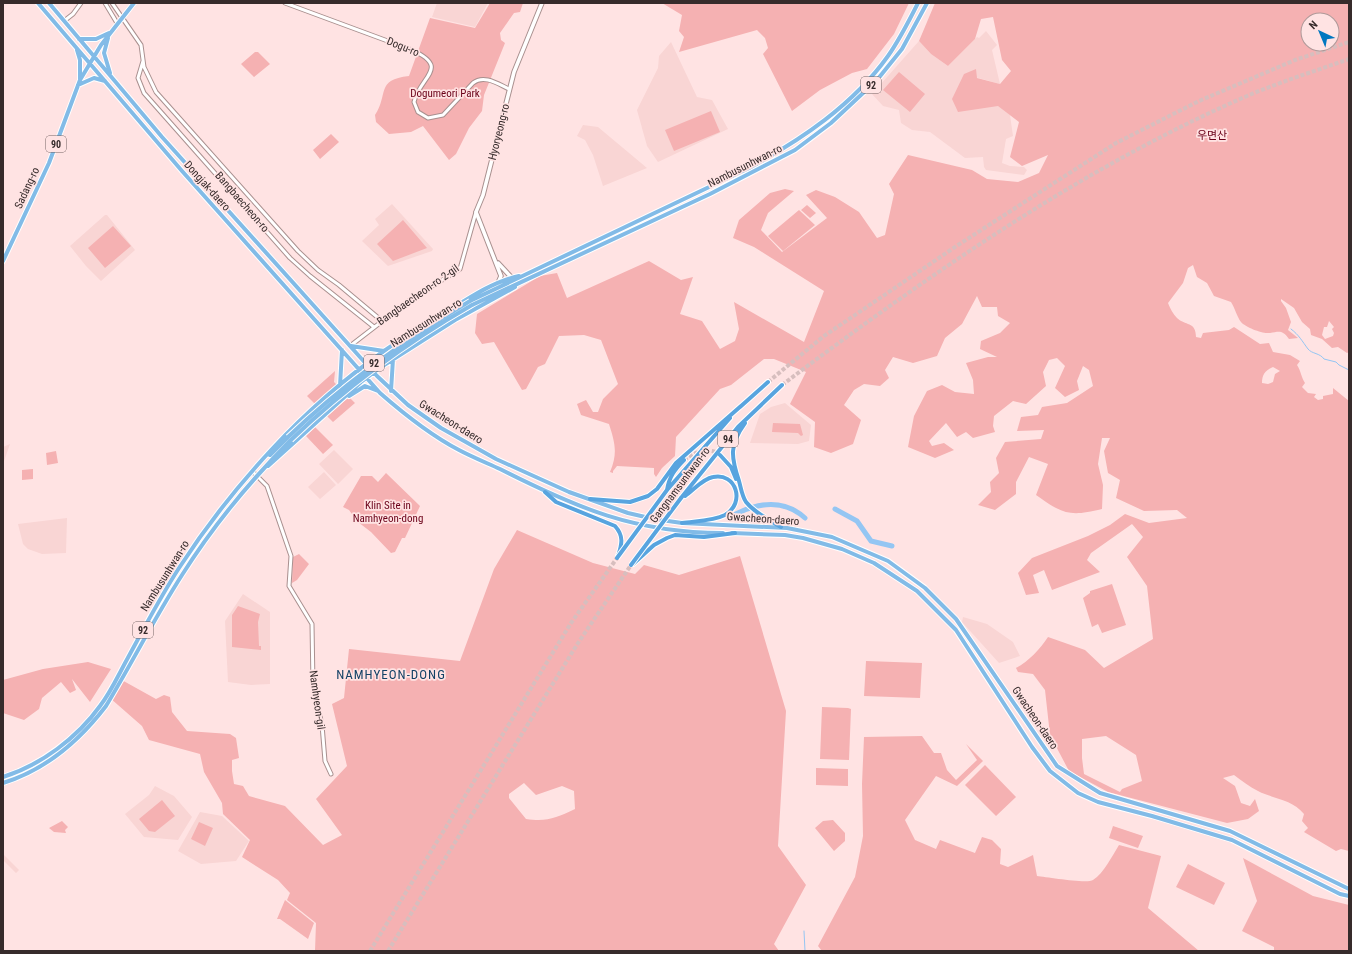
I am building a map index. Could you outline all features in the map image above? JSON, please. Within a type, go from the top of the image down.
[{"type":"highway","name":"Gangnamsunhwan-ro","points":[[544,492],[556,502],[615,526],[621,533],[622,540],[617,558],[667,490],[741,406],[768,382]]},
{"type":"highway","name":"Gangnamsunhwan-ro","points":[[735,533],[704,537],[675,536],[660,542],[631,565],[720,448],[782,385]]},
{"type":"highway","points":[[590,499],[630,502],[648,496],[656,489],[676,463],[741,406]]},
{"type":"highway","points":[[743,496],[732,452],[737,435],[752,414]]},
{"type":"highway","points":[[720,455],[731,467],[747,503],[759,514],[781,528]]},
{"type":"highway","points":[[667,490],[671,476],[684,460]]},
{"type":"highway","points":[[681,498],[707,479],[716,476],[723,477],[732,482],[737,497],[733,508],[725,515],[682,523]]},
{"type":"main road","name":"Dongjak-daero","points":[[38,3],[75,44],[182,171],[367,377]]},
{"type":"main road","name":"Dongjak-daero","points":[[49,3],[162,137],[374,372]]},
{"type":"main road","name":"90","points":[[94,56],[134,3]]},
{"type":"main road","name":"Hyoryeong-ro","points":[[476,212],[483,195],[509,89],[518,62],[542,3]]},
{"type":"main road","name":"Nambusunhwan-ro","points":[[260,464],[289,439],[326,402],[376,362],[471,303],[519,276],[677,202],[791,144],[830,116],[865,83],[887,57],[918,3]]},
{"type":"main road","name":"Nambusunhwan-ro","points":[[471,303],[522,282],[710,194],[795,150],[832,123],[867,90],[892,62],[912,34],[927,3]]},
{"type":"main road","points":[[78,38],[90,40],[96,39],[111,32]]},
{"type":"main road","points":[[111,32],[104,53],[105,60],[112,77]]},
{"type":"main road","points":[[75,44],[80,60],[80,80]]},
{"type":"main road","name":"Sadang-ro","points":[[3,261],[49,164],[80,80],[94,56]]},
{"type":"main road","points":[[78,86],[94,78],[106,82]]},
{"type":"main road","points":[[707,187],[705,192],[710,194]]},
{"type":"main road","points":[[677,202],[682,204],[680,208]]},
{"type":"main road","points":[[476,212],[501,276],[497,284]]},
{"type":"main road","points":[[253,249],[257,244]]},
{"type":"main road","points":[[495,261],[512,278]]},
{"type":"main road","name":"Nambusunhwan-ro","points":[[3,777],[41,759],[62,745],[85,724],[105,699],[162,596],[203,533],[253,472],[296,424],[360,369],[384,351],[468,299],[497,284],[519,276]]},
{"type":"main road","name":"Nambusunhwan-ro","points":[[259,475],[367,377],[455,320],[522,282]]},
{"type":"main road","points":[[350,346],[384,351]]},
{"type":"main road","points":[[340,386],[342,350]]},
{"type":"main road","points":[[351,359],[358,354]]},
{"type":"main road","points":[[378,356],[379,360],[384,365]]},
{"type":"main road","points":[[391,391],[393,359]]},
{"type":"main road","name":"Gwacheon-daero","points":[[374,372],[391,391],[437,426],[463,441],[548,482],[590,499],[654,519],[682,523],[787,528],[832,537],[880,557],[903,571],[945,607],[956,619],[1057,766],[1100,793],[1230,831],[1349,889]]},
{"type":"main road","name":"Gwacheon-daero","points":[[367,377],[403,414],[445,442],[544,492],[597,513],[638,525],[698,533],[785,535],[803,538],[842,549],[874,563],[917,591],[939,611],[956,630],[1032,747],[1050,771],[1078,793],[1098,802],[1152,816],[1232,840],[1340,894],[1349,896]]},
{"type":"main road","points":[[334,407],[363,387],[367,386],[380,392]]},
{"type":"main road","name":"Nambusunhwan-ro","points":[[3,783],[28,773],[76,740],[106,706],[157,616],[222,518],[289,439]]},
{"type":"main road","points":[[544,492],[548,482]]},
{"type":"main road","points":[[785,535],[787,528]]},
{"type":"main road","points":[[874,563],[880,557]]},
{"type":"main road","points":[[162,596],[162,601],[166,602]]},
{"type":"main road","points":[[153,612],[157,611],[157,616]]},
{"type":"main road","points":[[985,675],[992,670]]},
{"type":"street","points":[[64,21],[81,3]]},
{"type":"street","points":[[105,3],[118,23]]},
{"type":"street","name":"Bangbaecheon-ro","points":[[112,3],[141,45],[145,70],[156,92],[261,211],[318,270],[339,285],[382,321]]},
{"type":"street","name":"Dogu-ro","points":[[285,3],[426,56],[431,62],[431,70],[414,102],[418,112],[428,118],[442,115],[473,83],[479,79],[486,79],[509,89]]},
{"type":"street","name":"Bangbaecheon-ro","points":[[143,59],[138,78],[144,92],[290,258],[310,276],[374,327]]},
{"type":"street","name":"Bangbaecheon-ro 2-gil","points":[[350,346],[382,321],[460,268],[476,212]]},
{"type":"street","name":"Namhyeon-gil","points":[[253,472],[259,475],[267,486],[291,556],[289,586],[312,624],[313,685],[322,725],[324,761],[331,774]]},
{"type":"shaded area","points":[[437,3],[488,3],[475,27],[432,17]]},
{"type":"shaded area","points":[[986,31],[997,45],[992,50],[1000,84],[964,74],[1010,115],[1013,136],[1006,139],[1002,163],[1010,166],[1024,167],[1027,170],[1024,175],[986,170],[984,167],[983,157],[965,158],[930,132],[912,130],[901,123],[899,110],[883,106],[872,94],[919,41],[931,54],[948,66],[977,37],[979,38]]},
{"type":"shaded area","points":[[671,42],[697,97],[712,100],[728,129],[658,162],[647,146],[637,110],[658,68],[659,56]]},
{"type":"shaded area","points":[[583,125],[598,127],[647,168],[603,186],[593,155],[585,140],[577,136]]},
{"type":"shaded area","points":[[392,204],[433,249],[432,251],[388,266],[362,241],[379,225],[375,219]]},
{"type":"shaded area","points":[[105,215],[107,215],[135,250],[101,281],[86,266],[70,246]]},
{"type":"shaded area","points":[[785,403],[811,425],[809,441],[798,444],[750,443],[760,414],[771,407]]},
{"type":"shaded area","points":[[10,444],[3,464],[3,447]]},
{"type":"shaded area","points":[[334,450],[353,469],[338,484],[319,464]]},
{"type":"shaded area","points":[[324,472],[336,485],[320,499],[308,487]]},
{"type":"shaded area","points":[[67,518],[66,553],[42,554],[28,549],[23,544],[18,524]]},
{"type":"shaded area","points":[[243,594],[270,612],[270,684],[251,685],[228,682],[225,621]]},
{"type":"shaded area","points":[[963,617],[987,624],[1013,642],[1020,656],[999,663],[962,622]]},
{"type":"shaded area","points":[[155,786],[174,796],[192,817],[178,840],[144,837],[125,814],[149,795]]},
{"type":"shaded area","points":[[200,812],[222,816],[249,841],[236,861],[201,864],[178,851]]},
{"type":"shaded area","points":[[3,854],[19,870],[16,873],[3,860]]},
{"type":"green space","name":"Dogumeori Park","points":[[490,3],[523,3],[520,12],[514,13],[500,33],[501,40],[505,43],[484,95],[482,111],[469,128],[456,154],[449,160],[423,126],[411,132],[389,134],[376,122],[375,115],[384,89],[391,81],[409,76],[430,18],[475,28]]},
{"type":"green space","points":[[662,3],[909,3],[894,34],[867,69],[852,73],[820,90],[792,111],[763,54],[768,48],[765,38],[757,30],[679,52],[684,37],[679,31],[682,15]]},
{"type":"green space","name":"우면산","points":[[935,3],[1349,3],[1349,352],[1347,353],[1338,347],[1332,348],[1322,339],[1311,335],[1310,329],[1302,322],[1294,308],[1281,299],[1291,322],[1288,330],[1298,338],[1289,339],[1284,333],[1281,332],[1264,333],[1246,326],[1240,320],[1231,302],[1214,296],[1207,283],[1197,277],[1193,265],[1188,268],[1183,283],[1168,303],[1177,318],[1190,324],[1194,328],[1196,337],[1201,338],[1203,333],[1229,330],[1234,327],[1260,344],[1269,343],[1273,352],[1290,355],[1300,361],[1297,365],[1305,383],[1302,387],[1308,393],[1316,394],[1314,397],[1318,400],[1323,399],[1323,396],[1333,394],[1333,388],[1349,401],[1349,851],[1341,849],[1336,851],[1304,832],[1308,828],[1302,821],[1304,814],[1299,809],[1288,802],[1258,791],[1234,775],[1223,778],[1235,786],[1241,803],[1250,806],[1255,799],[1259,811],[1248,819],[1227,823],[1108,792],[1069,771],[1050,735],[1045,690],[1033,674],[1018,672],[1016,668],[1034,654],[1048,637],[1085,650],[1104,668],[1153,639],[1147,586],[1127,557],[1143,537],[1132,524],[1091,553],[1087,560],[1100,572],[1052,590],[1044,570],[1033,575],[1039,593],[1026,595],[1018,573],[1032,558],[1088,536],[1110,525],[1125,514],[1149,523],[1187,518],[1177,510],[1144,511],[1116,498],[1120,480],[1108,473],[1104,451],[1110,438],[1102,438],[1098,464],[1103,485],[1102,509],[1082,513],[1067,512],[1060,510],[1036,495],[1048,464],[1029,457],[1016,482],[1016,494],[995,510],[978,505],[991,492],[990,482],[999,473],[996,458],[1005,442],[1041,439],[1044,430],[1017,431],[1021,417],[1038,415],[1042,407],[1067,403],[1093,386],[1089,370],[1083,366],[1077,381],[1079,390],[1065,397],[1055,388],[1065,366],[1057,358],[1049,360],[1043,372],[1046,386],[1026,404],[1013,401],[994,416],[993,426],[995,432],[973,438],[966,432],[957,437],[946,423],[929,441],[932,446],[944,443],[954,450],[935,458],[908,447],[914,416],[927,391],[942,385],[955,392],[974,394],[973,380],[966,363],[988,357],[997,357],[980,349],[981,341],[1000,333],[1010,323],[998,316],[997,307],[982,307],[977,296],[962,324],[945,338],[937,356],[913,363],[893,357],[885,370],[889,378],[880,386],[864,384],[854,390],[844,405],[861,420],[853,444],[831,453],[814,447],[815,422],[790,404],[806,372],[774,359],[764,359],[731,385],[720,389],[676,437],[675,456],[662,468],[656,477],[654,474],[654,468],[617,466],[613,473],[610,472],[614,459],[615,448],[609,424],[581,415],[577,404],[586,400],[593,412],[598,412],[603,399],[618,384],[601,340],[584,335],[559,336],[545,364],[538,367],[526,389],[522,390],[494,342],[482,344],[475,333],[477,314],[540,276],[557,273],[567,298],[649,261],[681,280],[693,277],[680,314],[702,321],[720,349],[735,341],[739,329],[734,302],[804,342],[824,291],[754,247],[733,238],[739,220],[770,193],[785,189],[794,191],[768,213],[761,230],[782,252],[827,218],[806,195],[816,190],[835,197],[859,212],[877,238],[885,235],[894,194],[889,184],[908,155],[972,170],[987,179],[1018,182],[1039,173],[1048,155],[1022,166],[1010,157],[1019,122],[998,106],[958,112],[952,99],[964,74],[976,69],[977,78],[1000,84],[1011,71],[1002,60],[993,17],[981,19],[975,39],[948,66],[931,54],[919,41]],"holes":[[[1329,321],[1334,327],[1332,329],[1334,333],[1333,336],[1325,339],[1322,335],[1324,327],[1327,327]],[[1273,367],[1280,371],[1275,374],[1273,382],[1268,384],[1262,383],[1264,373]],[[1106,736],[1136,755],[1142,781],[1122,789],[1120,792],[1084,774],[1082,739]]]},
{"type":"green space","points":[[255,52],[258,52],[270,64],[254,77],[241,64]]},
{"type":"green space","points":[[899,72],[925,94],[910,112],[883,90]]},
{"type":"green space","points":[[711,111],[720,132],[674,151],[665,130]]},
{"type":"green space","points":[[331,134],[339,142],[320,159],[313,150]]},
{"type":"green space","points":[[807,205],[816,213],[810,218],[801,210]]},
{"type":"green space","points":[[799,210],[815,225],[783,251],[768,236]]},
{"type":"green space","points":[[403,220],[427,248],[393,261],[377,244]]},
{"type":"green space","points":[[113,226],[131,246],[105,268],[88,248]]},
{"type":"green space","points":[[335,371],[334,382],[337,385],[315,404],[307,396]]},
{"type":"green space","points":[[349,397],[355,403],[333,422],[327,416]]},
{"type":"green space","points":[[773,423],[800,424],[803,435],[801,436],[798,433],[772,432]]},
{"type":"green space","points":[[315,427],[333,445],[323,454],[306,436]]},
{"type":"green space","points":[[56,451],[58,463],[47,465],[46,453]]},
{"type":"green space","points":[[33,469],[33,479],[22,480],[22,470]]},
{"type":"green space","name":"Klin Site in Namhyeon-dong","points":[[386,473],[420,506],[405,538],[402,538],[395,552],[391,553],[371,532],[358,522],[349,510],[343,507],[361,476],[372,476],[378,482]]},
{"type":"green space","points":[[517,530],[593,563],[635,574],[644,565],[679,575],[740,556],[786,711],[778,846],[806,885],[774,944],[779,951],[315,951],[316,923],[287,900],[290,893],[278,880],[242,857],[250,840],[223,814],[222,803],[204,772],[200,754],[149,740],[142,726],[110,698],[120,679],[156,699],[164,695],[170,697],[172,712],[187,731],[230,734],[236,738],[239,758],[232,760],[234,784],[243,786],[249,796],[285,806],[323,845],[342,835],[316,799],[347,766],[332,704],[344,698],[349,649],[460,661],[494,569]],"holes":[[[524,783],[536,795],[562,786],[574,791],[575,809],[546,820],[526,819],[509,798],[509,794]]]},
{"type":"green space","points":[[299,554],[309,564],[297,580],[292,583],[293,557]]},
{"type":"green space","points":[[1112,584],[1126,625],[1102,633],[1098,624],[1092,627],[1083,598],[1090,593],[1090,591]]},
{"type":"green space","points":[[238,606],[260,614],[258,622],[259,646],[261,646],[261,650],[232,647],[232,615]]},
{"type":"green space","points":[[866,661],[922,663],[920,698],[864,696]]},
{"type":"green space","points":[[88,662],[111,669],[90,702],[72,679],[76,690],[70,693],[61,682],[42,698],[39,709],[24,720],[3,713],[3,680],[43,669]]},
{"type":"green space","points":[[822,707],[851,709],[849,760],[820,759]]},
{"type":"green space","points":[[922,736],[934,753],[941,753],[947,770],[956,780],[977,760],[966,744],[983,761],[957,786],[936,776],[905,820],[915,840],[936,849],[940,840],[975,853],[982,837],[992,840],[1001,849],[1000,864],[1008,867],[1033,855],[1037,876],[1075,881],[1089,881],[1097,877],[1108,864],[1119,845],[1161,856],[1148,908],[1199,951],[822,951],[818,946],[855,877],[863,836],[862,784],[864,737]]},
{"type":"green space","points":[[985,765],[1016,797],[996,816],[965,785]]},
{"type":"green space","points":[[816,768],[848,769],[848,786],[816,785]]},
{"type":"green space","points":[[162,800],[175,816],[155,832],[149,831],[139,819]]},
{"type":"green space","points":[[833,820],[845,833],[845,841],[834,851],[815,828],[823,821]]},
{"type":"green space","points":[[62,821],[68,827],[65,830],[66,833],[54,832],[49,828]]},
{"type":"green space","points":[[199,822],[213,828],[205,846],[191,839]]},
{"type":"green space","points":[[1113,826],[1143,836],[1138,848],[1109,838]]},
{"type":"green space","points":[[1243,858],[1313,896],[1349,905],[1349,951],[1274,951],[1274,947],[1242,931],[1257,901]]},
{"type":"green space","points":[[1188,864],[1225,883],[1214,905],[1176,887]]},
{"type":"green space","points":[[285,900],[314,923],[308,939],[280,919],[277,919]]},
{"type":"waterway","points":[[1291,329],[1310,351],[1324,359],[1336,362],[1349,370]]},
{"type":"waterway","points":[[732,516],[750,508],[779,505],[788,507],[805,518]]},
{"type":"waterway","points":[[835,509],[857,521],[871,541],[892,546]]},
{"type":"waterway","points":[[804,931],[805,951]]},
{"type":"tunnel","points":[[768,382],[824,336],[958,245],[1116,143],[1199,101],[1295,60],[1349,42]]},
{"type":"tunnel","points":[[782,385],[892,304],[949,265],[1006,227],[1125,156],[1185,125],[1247,96],[1349,59]]},
{"type":"tunnel","points":[[684,460],[701,451],[711,451],[720,454]]},
{"type":"tunnel","points":[[370,951],[571,623],[617,558]]},
{"type":"tunnel","points":[[388,951],[578,643],[631,565]]},
{"type":"district","name":"NAMHYEON-DONG","points":[[391,674]]}]
